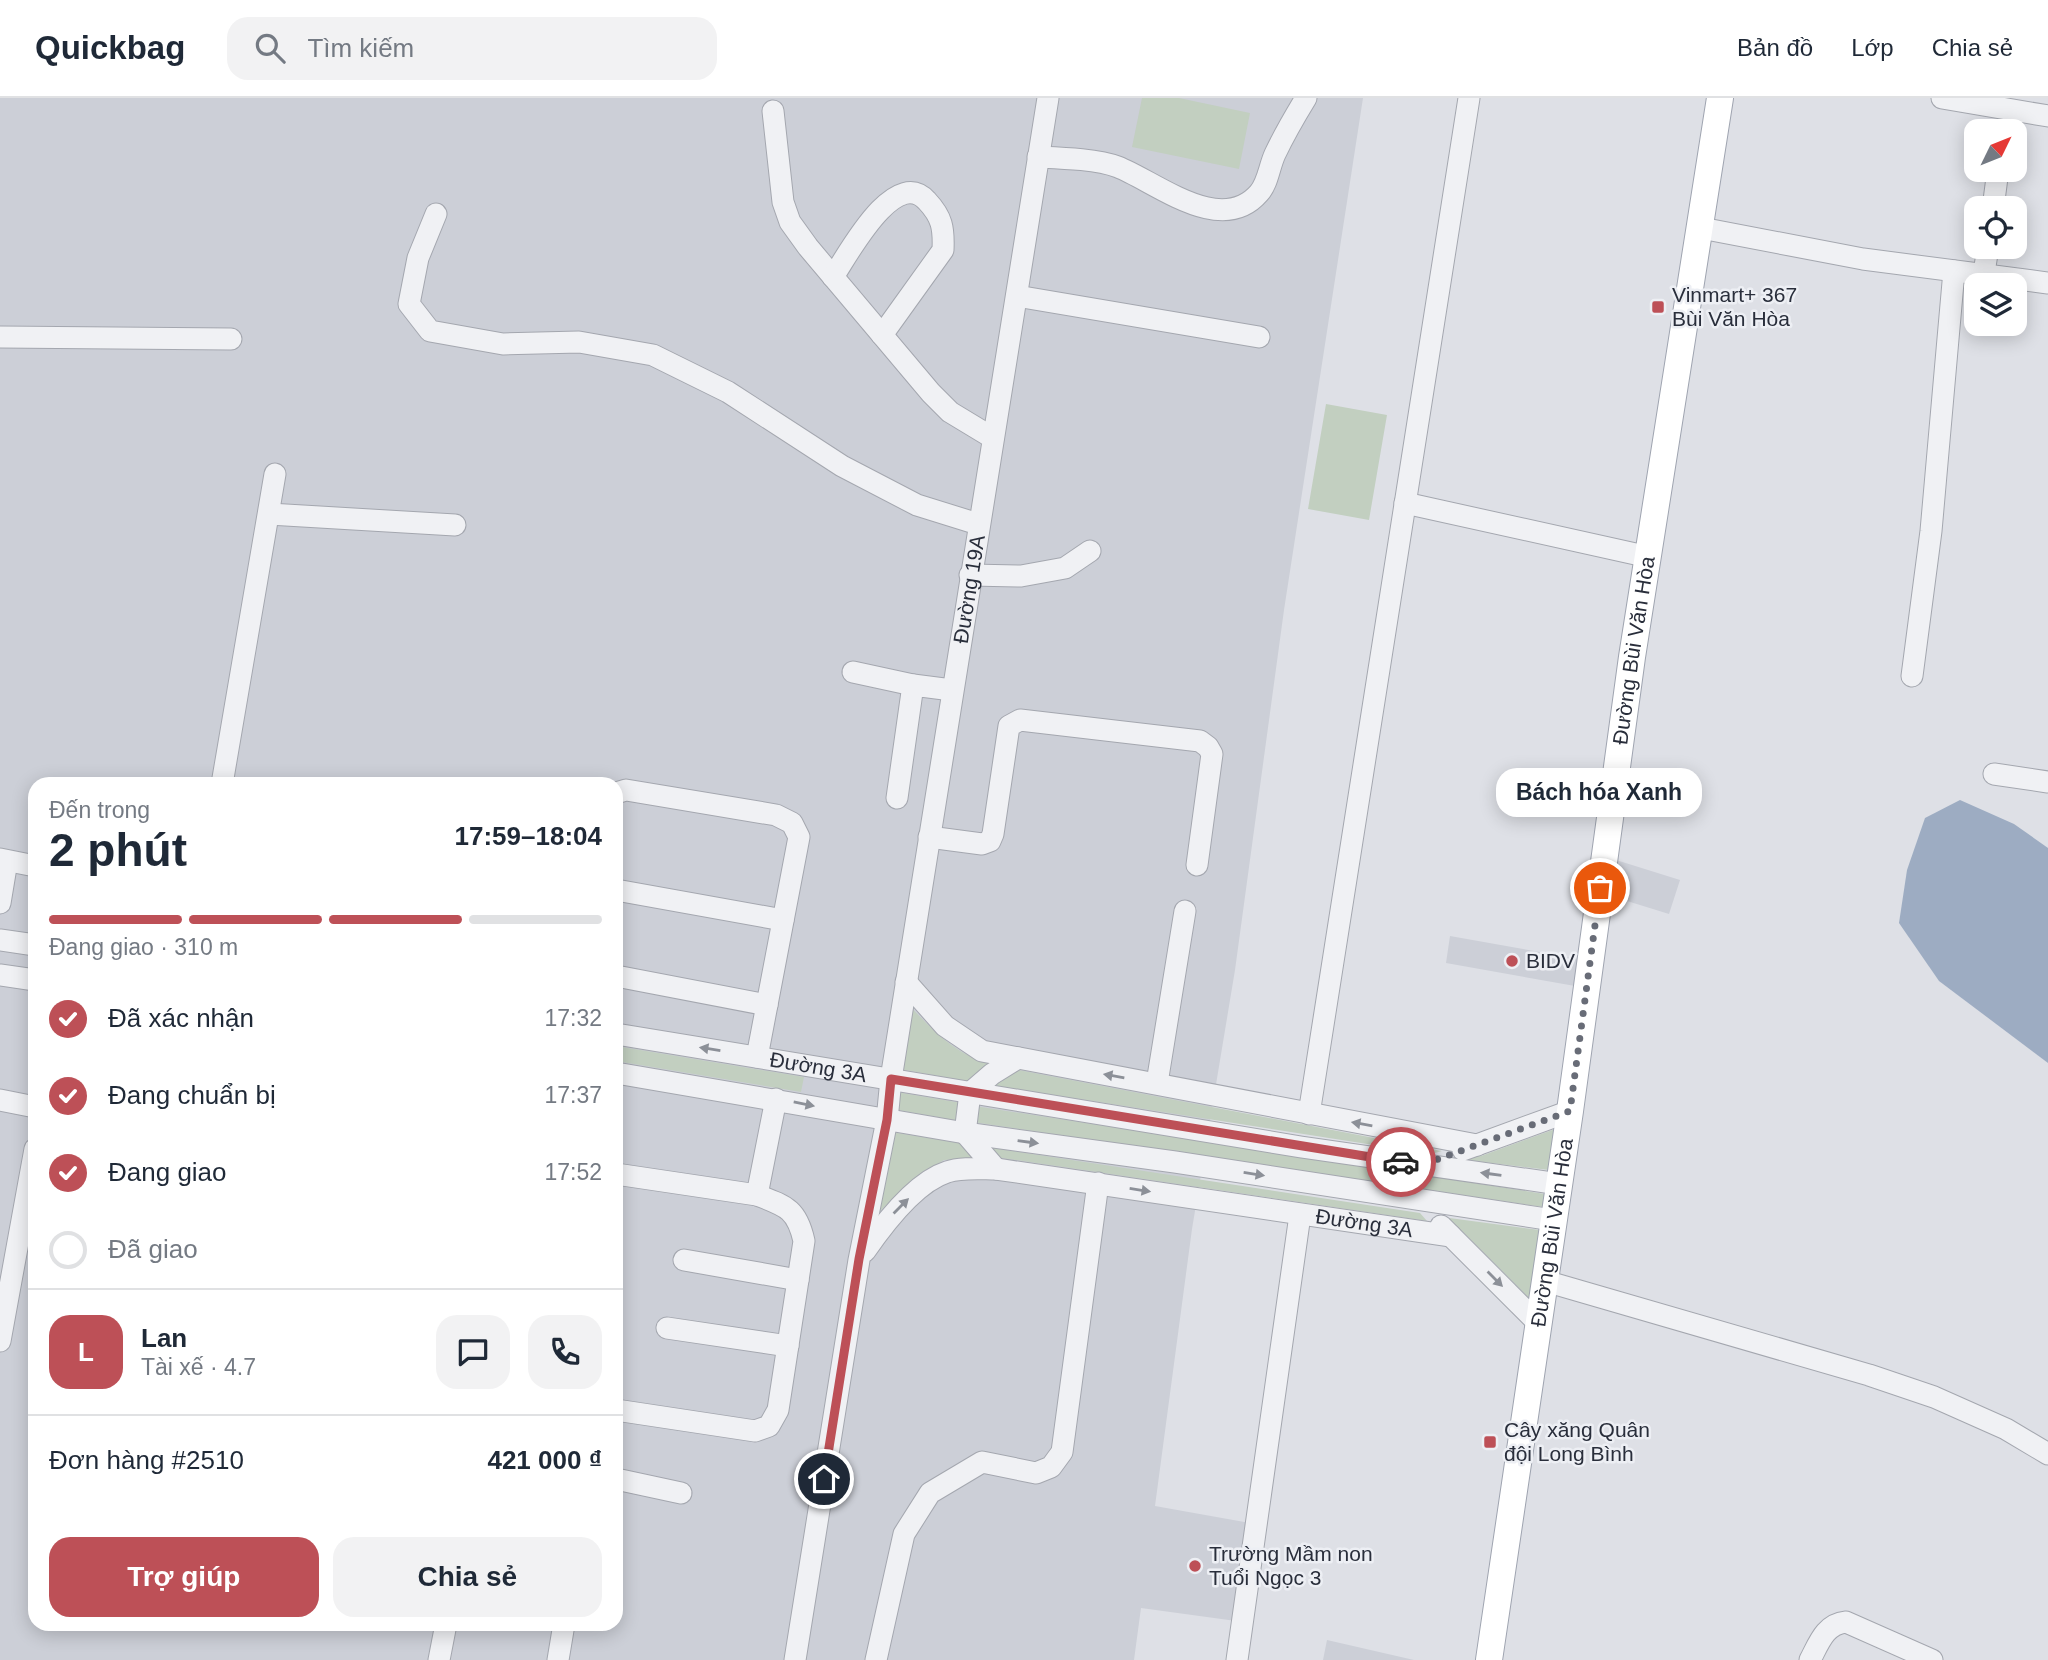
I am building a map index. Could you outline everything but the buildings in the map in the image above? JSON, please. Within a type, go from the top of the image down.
[{"type":"main road","name":"Đường Bùi Văn Hòa","points":[[1489,1660],[1570,1111],[1632,657],[1720,98]]},
{"type":"street","name":"Đường 19A","points":[[887,1120],[891,1079],[978,524],[1048,98]]},
{"type":"street","points":[[1038,157],[1117,167],[1170,195],[1199,206],[1228,209],[1242,206],[1261,191],[1276,152],[1306,98]]},
{"type":"street","points":[[1310,1114],[1469,98]]},
{"type":"street","points":[[1942,98],[2048,116]]},
{"type":"street","points":[[773,111],[783,202],[790,222],[833,277],[950,412],[993,439]]},
{"type":"street","points":[[833,277],[874,215],[891,200],[908,193],[923,196],[939,214],[944,236],[943,250],[882,335]]},
{"type":"street","points":[[436,214],[418,258],[409,304],[430,331],[503,344],[579,342],[653,355],[728,392],[842,466],[917,505],[978,524]]},
{"type":"street","points":[[1701,228],[1863,259],[1954,271],[1984,273],[1986,259]]},
{"type":"street","points":[[1912,676],[1933,504],[1954,271]]},
{"type":"street","points":[[2027,279],[2048,282]]},
{"type":"street","points":[[1017,296],[1259,337]]},
{"type":"street","points":[[0,337],[231,339]]},
{"type":"street","points":[[223,777],[275,474]]},
{"type":"street","points":[[1405,503],[1648,557]]},
{"type":"street","points":[[269,514],[455,525]]},
{"type":"street","points":[[970,575],[1021,576],[1065,568],[1090,551]]},
{"type":"street","points":[[853,672],[952,691]]},
{"type":"street","points":[[897,798],[913,685]]},
{"type":"street","points":[[929,837],[982,844],[990,841],[1009,726],[1020,720],[1200,741],[1208,747],[1212,754],[1197,865]]},
{"type":"street","points":[[1994,774],[2048,782]]},
{"type":"street","points":[[623,791],[776,815],[792,822],[799,837],[757,1057]]},
{"type":"street","points":[[0,903],[4,860],[28,865]]},
{"type":"street","points":[[623,891],[783,920]]},
{"type":"street","points":[[1157,1083],[1185,911]]},
{"type":"street","points":[[0,940],[28,944]]},
{"type":"street","points":[[0,975],[28,979]]},
{"type":"street","points":[[623,977],[767,1005]]},
{"type":"street","points":[[906,982],[945,1026],[982,1051],[1477,1145]]},
{"type":"street","name":"Đường 3A","points":[[623,1035],[1422,1165],[1559,1184]]},
{"type":"street","points":[[996,1169],[965,1133],[970,1093],[992,1074],[1018,1058]]},
{"type":"street","name":"Đường 3A","points":[[623,1074],[965,1133],[1553,1220]]},
{"type":"street","points":[[758,1195],[776,1099]]},
{"type":"street","points":[[0,1100],[28,1106]]},
{"type":"street","points":[[1422,1165],[1570,1111]]},
{"type":"street","points":[[795,1660],[859,1259],[887,1120]]},
{"type":"street","name":"Đường 3A","points":[[859,1259],[884,1222],[917,1191],[947,1172],[996,1169],[1451,1236]]},
{"type":"street","points":[[623,1175],[758,1195],[787,1206],[800,1223],[804,1241],[778,1410],[769,1426],[755,1432],[623,1411]]},
{"type":"street","points":[[876,1660],[904,1534],[930,1493],[982,1462],[1036,1473],[1051,1467],[1062,1452],[1098,1183]]},
{"type":"street","points":[[0,1342],[28,1188]]},
{"type":"street","points":[[1418,1201],[1538,1323]]},
{"type":"street","points":[[1237,1660],[1300,1215]]},
{"type":"street","points":[[684,1260],[799,1280]]},
{"type":"street","points":[[1545,1280],[1869,1375],[1934,1397],[2006,1429],[2048,1454]]},
{"type":"street","points":[[667,1328],[788,1346]]},
{"type":"street","points":[[623,1481],[681,1493]]},
{"type":"street","points":[[1810,1660],[1825,1632],[1836,1623],[1846,1622],[1931,1660]]},
{"type":"street","points":[[439,1660],[445,1631]]},
{"type":"street","points":[[558,1660],[563,1631]]},
{"type":"shaded area","points":[[0,98],[1363,98],[1284,610],[1235,970],[1192,1229],[1155,1506],[1250,1523],[1236,1621],[1141,1608],[1134,1660],[0,1660]]},
{"type":"shaded area","points":[[1616,860],[1680,880],[1669,914],[1611,896]]},
{"type":"shaded area","name":"BIDV","points":[[1450,936],[1579,959],[1575,986],[1446,963]]},
{"type":"shaded area","points":[[1327,1640],[1414,1660],[1323,1660]]},
{"type":"green space","points":[[1142,98],[1179,98],[1250,113],[1239,169],[1132,147]]},
{"type":"green space","points":[[1326,404],[1387,415],[1369,520],[1308,509]]},
{"type":"green space","points":[[906,1002],[957,1049],[981,1061],[995,1064],[973,1082],[894,1068]]},
{"type":"green space","points":[[623,1047],[804,1077],[801,1092],[623,1062]]},
{"type":"green space","points":[[1013,1069],[1442,1151],[1431,1154],[990,1085]]},
{"type":"green space","points":[[890,1091],[962,1103],[960,1121],[887,1108]]},
{"type":"green space","points":[[975,1106],[1545,1194],[1543,1207],[973,1122]]},
{"type":"green space","points":[[1555,1129],[1549,1170],[1459,1159],[1469,1155],[1481,1156]]},
{"type":"green space","points":[[885,1131],[966,1144],[978,1158],[944,1160],[913,1179],[875,1216]]},
{"type":"green space","points":[[987,1147],[1420,1213],[1427,1221],[995,1157]]},
{"type":"green space","points":[[1442,1217],[1540,1230],[1530,1299],[1457,1226],[1449,1224]]},
{"type":"water","points":[[1960,800],[2014,824],[2048,848],[2048,1063],[1939,981],[1899,923],[1907,870],[1925,818]]},
{"type":"way so far","points":[[1401,1162],[1422,1165],[1570,1111],[1600,888]]},
{"type":"place","name":"Vinmart+ 367 Bùi Văn Hòa","points":[[1658,307]]},
{"type":"place","name":"Bách hóa Xanh","points":[[1600,888]]},
{"type":"place","name":"BIDV","points":[[1512,961]]},
{"type":"place","name":"Cây xăng Quân đội Long Bình","points":[[1490,1442]]},
{"type":"place","name":"Trường Mầm non Tuổi Ngọc 3","points":[[1195,1566]]},
{"type":"route","points":[[824,1479],[859,1259],[887,1120],[891,1079],[1401,1162]]}]
